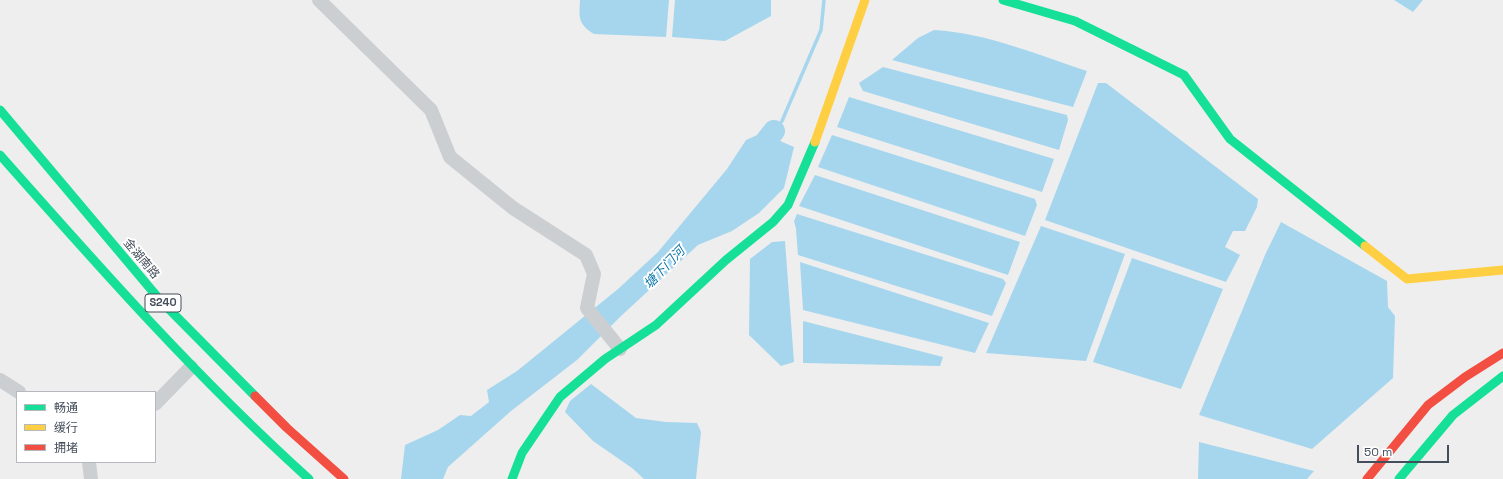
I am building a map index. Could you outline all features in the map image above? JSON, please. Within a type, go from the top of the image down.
[{"type":"main road","points":[[512,479],[522,453],[560,398],[605,359],[656,325],[726,260],[773,222],[788,205],[816,140],[865,0]]},
{"type":"main road","points":[[1003,0],[1075,21],[1184,75],[1230,139],[1407,279],[1503,270]]},
{"type":"main road","name":"金湖南路","points":[[0,110],[160,300],[287,428],[344,479]]},
{"type":"main road","name":"S240","points":[[0,155],[140,314],[191,367],[277,451],[309,479]]},
{"type":"main road","points":[[1367,479],[1428,405],[1465,377],[1503,353]]},
{"type":"main road","points":[[1399,479],[1453,415],[1503,376]]},
{"type":"street","points":[[319,0],[431,110],[450,157],[513,208],[586,255],[594,274],[588,308],[619,349]]},
{"type":"street","points":[[156,403],[191,367]]},
{"type":"street","points":[[0,380],[17,391]]},
{"type":"street","points":[[89,463],[91,479]]},
{"type":"water","points":[[580,0],[669,0],[666,37],[594,34],[582,24],[580,16]]},
{"type":"water","points":[[675,0],[771,0],[771,16],[725,41],[672,37]]},
{"type":"water","points":[[1394,0],[1423,0],[1413,12]]},
{"type":"water","points":[[934,30],[973,35],[993,40],[1087,71],[1073,107],[892,60],[918,38]]},
{"type":"water","points":[[883,67],[1067,115],[1068,120],[1059,150],[863,91],[859,83]]},
{"type":"water","points":[[1098,83],[1106,83],[1258,199],[1257,207],[1245,231],[1233,231],[1225,247],[1240,255],[1226,282],[1045,220]]},
{"type":"water","points":[[849,97],[1054,159],[1042,192],[837,127]]},
{"type":"water","points":[[762,133],[794,147],[784,188],[759,213],[732,231],[698,245],[621,316],[577,360],[511,411],[448,467],[443,479],[401,479],[405,445],[438,430],[460,415],[471,416],[489,402],[487,390],[517,371],[618,289],[658,252],[727,169],[746,140]]},
{"type":"water","points":[[832,135],[1035,199],[1037,205],[1025,236],[818,167]]},
{"type":"water","points":[[815,175],[1020,242],[1008,275],[799,206]]},
{"type":"water","points":[[797,214],[1003,279],[1006,283],[992,316],[798,255],[794,221]]},
{"type":"water","points":[[1281,222],[1387,281],[1388,307],[1395,316],[1393,378],[1312,449],[1199,415],[1265,255]]},
{"type":"water","points":[[1041,226],[1125,254],[1086,361],[986,353]]},
{"type":"water","points":[[785,241],[794,362],[781,366],[749,335],[750,259],[772,242]]},
{"type":"water","points":[[1132,258],[1223,289],[1181,389],[1093,362]]},
{"type":"water","points":[[800,262],[989,323],[975,353],[803,310]]},
{"type":"water","points":[[803,321],[943,357],[940,366],[803,363]]},
{"type":"water","points":[[591,384],[636,418],[666,422],[697,423],[701,432],[696,479],[644,479],[632,468],[593,441],[565,412],[570,401]]},
{"type":"water","points":[[1199,442],[1314,471],[1307,479],[1198,479]]},
{"type":"waterway","name":"塘下门河","points":[[774,131],[782,121],[821,30],[824,0]]},
{"type":"waterway","name":"塘下门河","points":[[751,160],[774,131]]},
{"type":"traffic: fast","points":[[1003,0],[1075,21],[1184,75],[1230,139],[1365,246]]},
{"type":"traffic: fast","points":[[0,110],[160,300],[255,396]]},
{"type":"traffic: fast","points":[[512,479],[522,453],[560,397],[605,359],[656,325],[726,260],[773,222],[788,205],[815,142]]},
{"type":"traffic: fast","points":[[0,155],[150,322],[228,402],[309,479]]},
{"type":"traffic: fast","points":[[1399,479],[1453,415],[1503,376]]},
{"type":"traffic: slow","points":[[815,142],[865,0]]},
{"type":"traffic: slow","points":[[1365,246],[1407,279],[1503,270]]},
{"type":"traffic: jam","points":[[1367,479],[1428,405],[1465,377],[1503,353]]},
{"type":"traffic: jam","points":[[255,396],[287,428],[344,479]]}]
